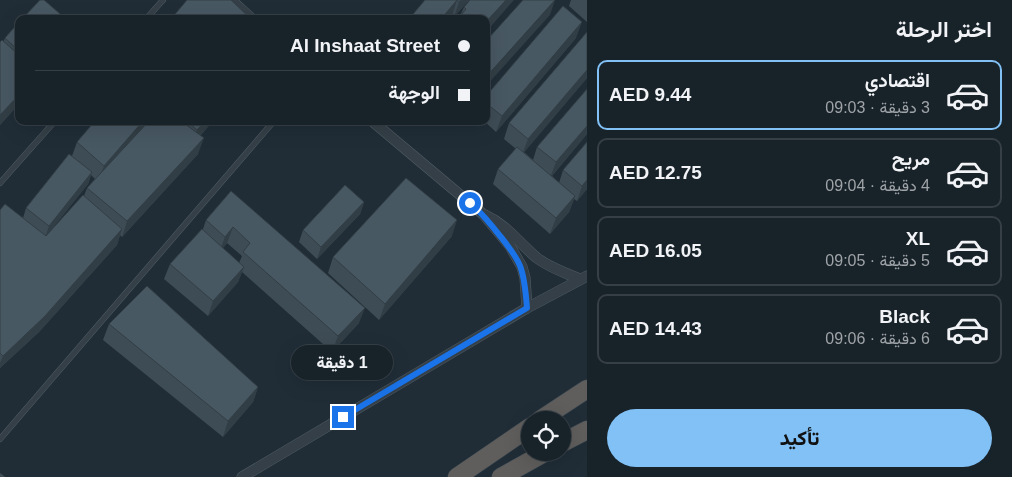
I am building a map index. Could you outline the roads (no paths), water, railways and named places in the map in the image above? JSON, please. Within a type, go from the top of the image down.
[{"type":"highway","points":[[554,411],[587,390]]},
{"type":"highway","points":[[571,438],[587,430]]},
{"type":"highway","points":[[457,477],[521,433]]},
{"type":"highway","points":[[501,477],[530,461]]},
{"type":"street","points":[[231,0],[248,15]]},
{"type":"street","points":[[377,125],[484,215],[510,246],[519,261],[525,278],[527,308]]},
{"type":"street","points":[[484,215],[508,229],[537,258],[554,268],[584,277]]},
{"type":"street","points":[[242,477],[527,308],[584,277]]},
{"type":"lane","points":[[150,15],[163,0]]},
{"type":"lane","points":[[0,183],[51,125]]},
{"type":"lane","points":[[0,438],[271,125]]}]
